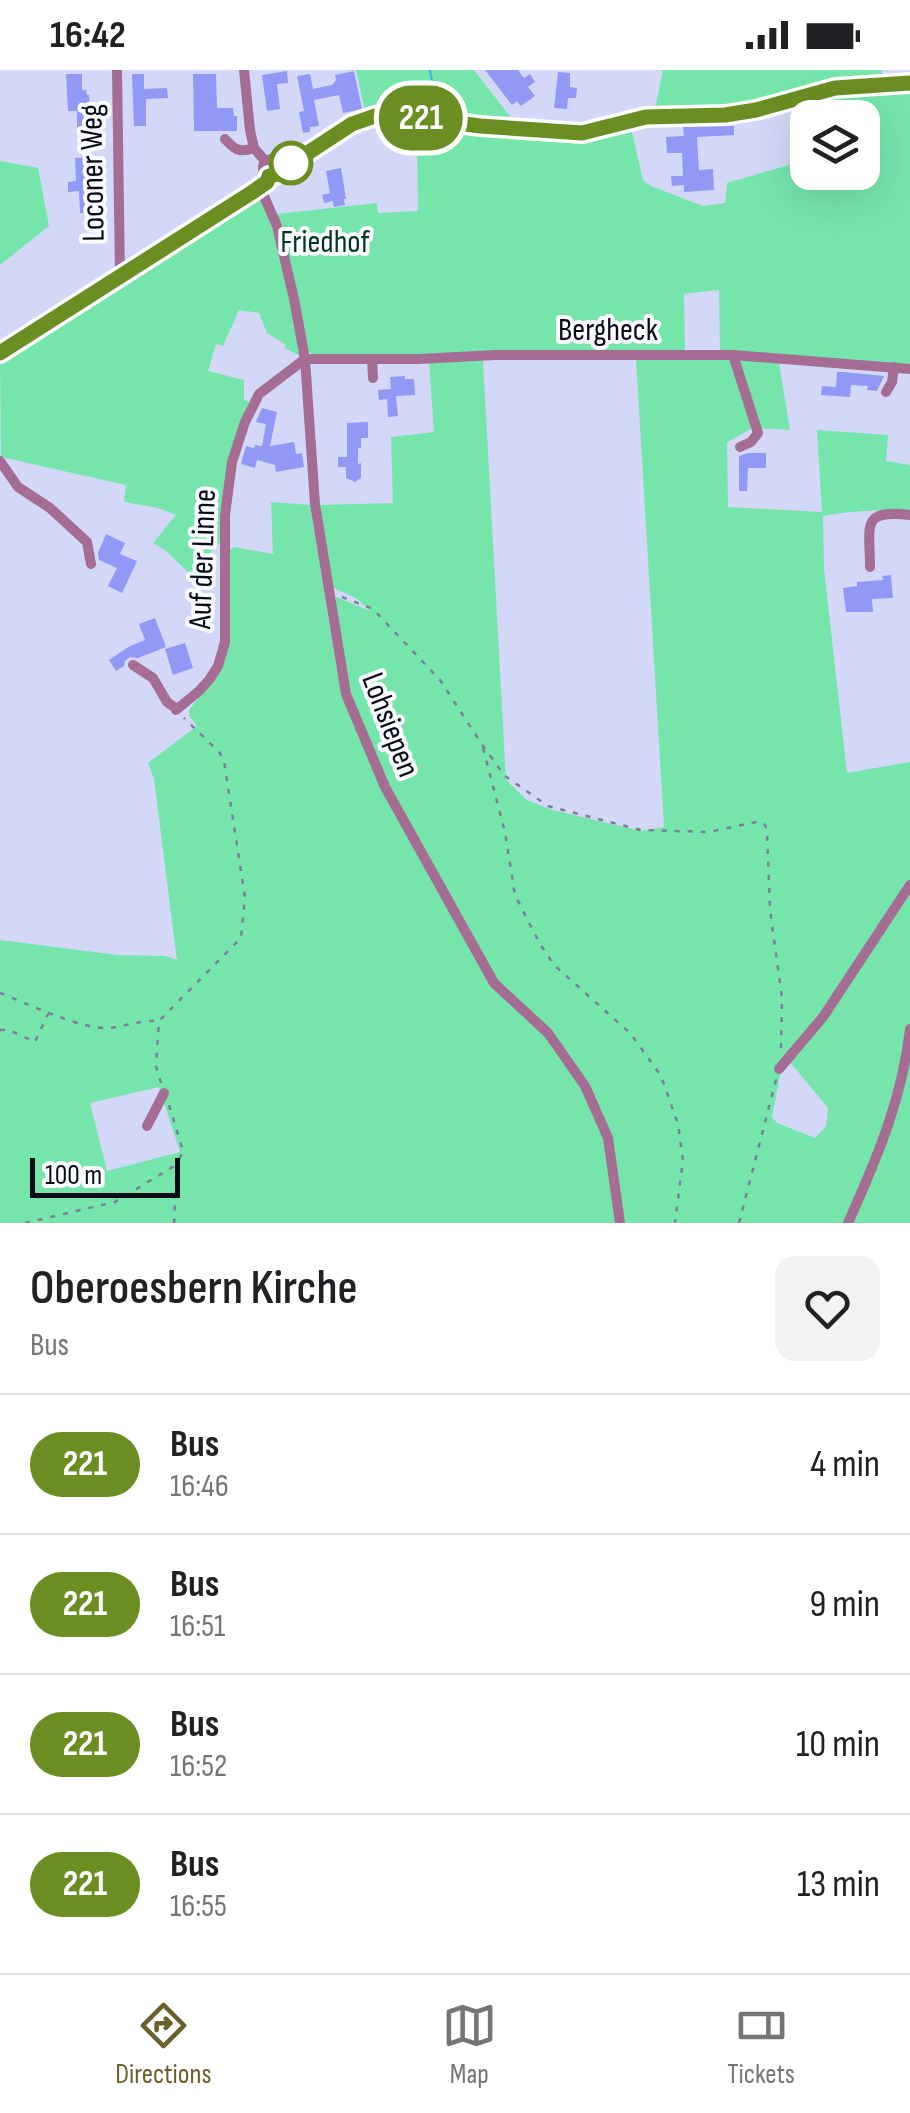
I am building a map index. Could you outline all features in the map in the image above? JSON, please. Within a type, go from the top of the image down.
[{"type":"street","name":"Loconer Weg","points":[[116,70],[120,275]]},
{"type":"street","points":[[244,70],[254,148],[266,162]]},
{"type":"street","points":[[269,176],[278,174],[281,166],[352,124],[375,116],[392,114],[480,126],[582,133],[646,117],[725,115],[756,110],[835,88],[905,84],[902,70]]},
{"type":"street","points":[[225,138],[234,150],[254,148]]},
{"type":"street","points":[[266,162],[274,160],[281,166]]},
{"type":"street","points":[[266,162],[263,169],[269,176]]},
{"type":"street","points":[[0,353],[260,187],[269,176]]},
{"type":"street","name":"Lohsiepen","points":[[260,187],[277,226],[294,299],[304,359],[315,504],[346,694],[384,787],[494,983],[548,1033],[585,1086],[608,1138],[620,1223]]},
{"type":"street","points":[[733,355],[758,433],[751,442],[740,446]]},
{"type":"street","name":"Bergheck","points":[[304,359],[733,355],[910,369]]},
{"type":"street","name":"Auf der Linne","points":[[176,710],[209,680],[226,642],[225,515],[232,462],[245,422],[258,394],[304,359]]},
{"type":"street","points":[[372,359],[373,378]]},
{"type":"street","points":[[886,392],[894,367]]},
{"type":"street","points":[[0,461],[18,487],[50,508],[87,542],[91,564]]},
{"type":"street","points":[[870,567],[872,520],[886,512],[910,516]]},
{"type":"street","points":[[133,665],[153,678],[176,710]]},
{"type":"street","points":[[778,1069],[824,1017],[910,885]]},
{"type":"street","points":[[848,1223],[896,1106],[910,1029]]},
{"type":"street","points":[[146,1126],[164,1093]]},
{"type":"path","points":[[327,589],[373,608],[440,680],[505,776],[548,806],[642,830],[708,832],[764,823],[782,998],[778,1069],[739,1223]]},
{"type":"path","points":[[174,1223],[178,1164],[183,1151],[156,1066],[159,1020],[241,938],[244,896],[224,762],[176,710]]},
{"type":"path","points":[[483,746],[505,832],[515,895],[540,944],[554,964],[631,1034],[661,1076],[678,1124],[683,1160],[675,1223]]},
{"type":"path","points":[[0,993],[49,1013],[106,1028],[159,1020]]},
{"type":"path","points":[[0,1030],[35,1042],[49,1013]]},
{"type":"path","points":[[26,1223],[114,1202],[178,1164]]},
{"type":"green space","points":[[356,70],[474,70],[515,123],[385,107],[365,111]]},
{"type":"green space","points":[[663,70],[881,70],[883,78],[829,83],[729,108],[655,109]]},
{"type":"green space","name":"Friedhof","points":[[910,89],[910,365],[720,351],[719,290],[684,294],[685,351],[314,356],[307,350],[277,214],[377,203],[378,213],[418,211],[417,125],[571,140],[631,128],[643,180],[703,206],[725,203],[727,183],[790,165],[790,190],[880,190],[880,100],[809,100]]},
{"type":"green space","points":[[0,161],[38,168],[49,226],[0,265]]},
{"type":"green space","points":[[251,198],[259,199],[271,224],[300,356],[267,333],[259,313],[239,310],[223,346],[216,344],[208,371],[244,380],[244,400],[249,402],[228,471],[220,542],[190,574],[153,543],[176,515],[124,502],[126,485],[1,457],[0,358]]},
{"type":"green space","points":[[636,359],[779,363],[790,430],[753,428],[727,442],[728,507],[822,512],[817,430],[888,435],[886,461],[910,465],[910,512],[878,510],[823,516],[824,569],[847,773],[910,762],[910,1223],[0,1223],[0,940],[177,960],[154,779],[148,763],[197,726],[189,710],[218,673],[227,552],[234,547],[273,554],[271,502],[310,505],[337,671],[332,595],[370,611],[356,598],[331,587],[319,505],[393,503],[391,437],[434,432],[429,362],[483,361],[506,780],[527,800],[553,810],[641,831],[664,827]],"holes":[[[790,1062],[828,1108],[826,1126],[815,1138],[777,1123],[772,1117],[780,1075]],[[159,1087],[180,1152],[107,1171],[90,1103]]]},
{"type":"building","points":[[485,70],[518,70],[524,78],[530,74],[535,82],[528,87],[535,96],[521,106],[517,101],[512,105]]},
{"type":"building","points":[[287,71],[288,83],[277,84],[280,109],[267,111],[262,75]]},
{"type":"building","points":[[354,71],[362,109],[343,113],[339,95],[314,100],[319,126],[303,133],[299,112],[304,111],[297,76],[310,74],[313,89],[332,85],[335,75]]},
{"type":"building","points":[[558,72],[570,73],[570,87],[577,88],[576,98],[568,98],[567,109],[554,108]]},
{"type":"building","points":[[66,74],[82,74],[82,90],[89,95],[90,120],[104,120],[104,136],[77,131],[77,111],[68,111]]},
{"type":"building","points":[[132,74],[144,74],[144,89],[167,88],[168,98],[146,99],[146,126],[134,126]]},
{"type":"building","points":[[193,74],[216,74],[217,108],[233,108],[237,131],[194,131]]},
{"type":"building","points":[[734,126],[734,135],[697,137],[699,170],[713,169],[714,190],[684,192],[684,185],[672,186],[671,176],[683,176],[682,153],[667,153],[666,137],[684,136],[683,127]]},
{"type":"building","points":[[91,157],[98,204],[90,204],[91,213],[80,213],[79,191],[68,192],[68,182],[76,181],[75,158]]},
{"type":"building","points":[[341,168],[345,205],[334,207],[333,201],[324,203],[322,195],[330,193],[326,171]]},
{"type":"building","points":[[837,372],[884,376],[877,391],[851,385],[850,397],[821,395],[822,386],[836,387]]},
{"type":"building","points":[[390,377],[414,379],[415,395],[396,396],[398,416],[388,417],[387,399],[379,400],[378,390],[391,389]]},
{"type":"building","points":[[262,408],[277,412],[270,446],[294,442],[296,454],[302,453],[304,467],[276,472],[275,465],[257,460],[255,468],[241,464],[246,446],[262,446],[266,424],[256,422]]},
{"type":"building","points":[[368,422],[368,438],[361,438],[358,448],[361,478],[355,482],[346,478],[346,467],[338,467],[338,457],[347,457],[347,423]]},
{"type":"building","points":[[766,453],[766,468],[748,468],[747,491],[739,491],[739,456]]},
{"type":"building","points":[[106,534],[125,543],[120,554],[137,561],[122,593],[108,586],[117,568],[99,560]]},
{"type":"building","points":[[891,575],[893,598],[872,599],[873,612],[846,612],[843,588]]},
{"type":"building","points":[[155,618],[166,647],[138,658],[130,657],[116,671],[109,660],[145,640],[139,624]]},
{"type":"building","points":[[185,643],[193,668],[173,675],[165,649]]},
{"type":"waterway","points":[[430,70],[436,107]]},
{"type":"bus line","name":"221","points":[[0,353],[251,193],[269,176],[278,174],[281,166],[294,162],[361,119],[392,114],[480,126],[582,133],[646,117],[725,115],[756,110],[835,88],[910,83]]}]
